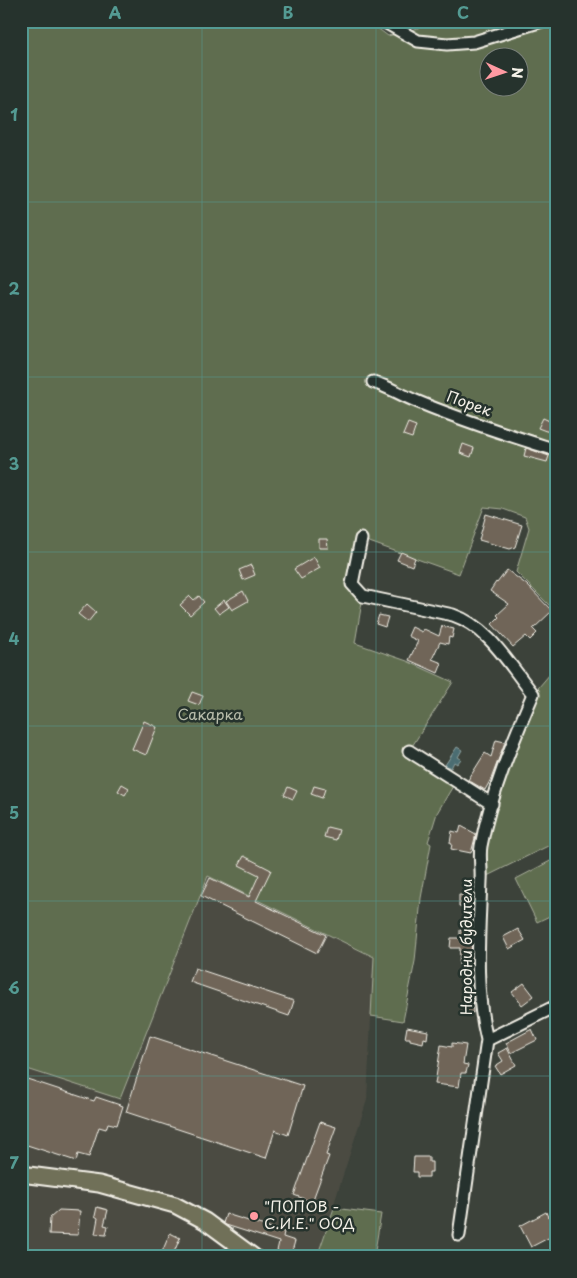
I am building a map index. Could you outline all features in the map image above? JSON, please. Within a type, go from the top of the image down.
[{"type":"main road","points":[[21,1174],[99,1184],[175,1205],[205,1221],[254,1257]]},
{"type":"street","points":[[383,21],[418,41],[447,44],[474,42],[542,21]]},
{"type":"street","name":"Порек","points":[[373,382],[389,387],[433,407],[556,450]]},
{"type":"street","name":"Народни будители","points":[[361,539],[352,584],[363,596],[466,619],[494,644],[533,694],[516,734],[492,804],[481,848],[479,997],[482,1022],[487,1040],[459,1235]]},
{"type":"street","points":[[409,751],[492,804]]},
{"type":"street","points":[[487,1040],[556,1006]]},
{"type":"shaded area","points":[[208,876],[374,957],[367,1100],[317,1257],[21,1257],[21,1067],[120,1099]]},
{"type":"green space","name":"Сакарка","points":[[21,21],[368,21],[388,36],[436,23],[410,21],[556,21],[556,615],[555,611],[516,572],[529,528],[525,517],[503,509],[484,507],[459,574],[361,539],[352,584],[363,596],[355,643],[407,661],[453,682],[409,751],[456,781],[437,813],[428,842],[431,844],[421,898],[415,961],[403,1021],[371,1016],[374,957],[208,876],[120,1099],[21,1067]]},
{"type":"green space","points":[[556,667],[556,842],[481,879],[481,848],[533,694]]},
{"type":"green space","points":[[556,858],[556,913],[537,922],[516,879]]},
{"type":"green space","points":[[334,1208],[381,1214],[374,1257],[317,1257]]},
{"type":"water","points":[[457,747],[462,750],[458,757],[461,759],[457,764],[454,762],[451,768],[445,765]]},
{"type":"building","points":[[543,418],[556,424],[556,432],[538,428]]},
{"type":"building","points":[[408,423],[416,426],[412,438],[403,435]]},
{"type":"building","points":[[463,444],[474,448],[471,457],[460,453]]},
{"type":"building","points":[[526,448],[549,456],[547,462],[524,456]]},
{"type":"building","points":[[486,514],[522,525],[515,547],[510,549],[479,540]]},
{"type":"building","points":[[319,539],[327,539],[328,548],[319,548]]},
{"type":"building","points":[[401,552],[415,558],[412,566],[397,560]]},
{"type":"building","points":[[314,557],[320,568],[301,579],[294,569]]},
{"type":"building","points":[[251,565],[255,575],[243,580],[239,570]]},
{"type":"building","points":[[507,570],[527,585],[552,611],[533,629],[537,633],[530,640],[526,636],[513,647],[492,624],[499,617],[497,615],[509,604],[490,591]]},
{"type":"building","points":[[243,591],[248,601],[232,610],[226,601]]},
{"type":"building","points":[[190,596],[194,600],[199,596],[204,602],[190,615],[180,605]]},
{"type":"building","points":[[224,600],[229,607],[219,614],[214,608]]},
{"type":"building","points":[[87,604],[96,612],[88,622],[78,614]]},
{"type":"building","points":[[379,615],[388,617],[385,627],[376,624]]},
{"type":"building","points":[[442,626],[454,629],[452,638],[449,637],[448,644],[440,642],[432,659],[442,663],[438,673],[409,660],[418,641],[408,636],[412,627],[422,632],[424,629],[439,636]]},
{"type":"building","points":[[192,692],[203,696],[199,705],[188,701]]},
{"type":"building","points":[[144,721],[157,727],[146,755],[132,749]]},
{"type":"building","points":[[496,740],[505,742],[485,790],[468,780],[485,753],[491,757]]},
{"type":"building","points":[[122,784],[129,788],[125,795],[118,791]]},
{"type":"building","points":[[314,786],[325,789],[322,798],[311,794]]},
{"type":"building","points":[[288,787],[297,791],[293,799],[284,795]]},
{"type":"building","points":[[461,826],[476,834],[471,853],[451,849],[452,831],[459,833]]},
{"type":"building","points":[[327,827],[339,830],[336,840],[324,837]]},
{"type":"building","points":[[244,856],[271,870],[256,901],[326,935],[317,953],[201,896],[210,878],[249,897],[259,875],[239,865]]},
{"type":"building","points":[[459,895],[473,896],[472,908],[459,907]]},
{"type":"building","points":[[465,925],[472,925],[471,966],[459,965],[460,948],[450,948],[451,938],[460,938],[460,930],[465,930]]},
{"type":"building","points":[[518,929],[525,940],[509,949],[503,937]]},
{"type":"building","points":[[195,968],[294,1001],[289,1016],[190,982]]},
{"type":"building","points":[[524,983],[534,996],[522,1005],[512,992]]},
{"type":"building","points":[[465,995],[472,996],[473,1013],[464,1013]]},
{"type":"building","points":[[407,1027],[428,1031],[427,1039],[424,1038],[423,1043],[405,1038]]},
{"type":"building","points":[[532,1029],[537,1040],[511,1053],[506,1043]]},
{"type":"building","points":[[150,1036],[303,1086],[288,1135],[275,1130],[266,1158],[126,1112]]},
{"type":"building","points":[[452,1043],[466,1045],[463,1064],[468,1065],[466,1073],[461,1073],[459,1087],[435,1084],[441,1045],[452,1047]]},
{"type":"building","points":[[507,1048],[516,1065],[500,1074],[495,1066],[503,1061],[498,1053]]},
{"type":"building","points":[[21,1077],[94,1101],[96,1097],[123,1106],[117,1125],[108,1123],[106,1129],[99,1127],[89,1157],[78,1154],[76,1161],[21,1143]]},
{"type":"building","points":[[320,1122],[336,1127],[326,1155],[329,1156],[312,1202],[294,1195]]},
{"type":"building","points":[[414,1157],[429,1157],[429,1162],[432,1162],[432,1172],[429,1172],[429,1177],[417,1177],[417,1172],[413,1172]]},
{"type":"building","points":[[97,1207],[108,1210],[104,1225],[108,1226],[106,1235],[95,1234],[98,1218],[95,1216]]},
{"type":"building","points":[[59,1210],[80,1211],[78,1235],[49,1234],[50,1218]]},
{"type":"building","points":[[546,1212],[548,1217],[556,1213],[556,1234],[531,1247],[520,1226]]},
{"type":"building","points":[[226,1214],[284,1232],[283,1237],[295,1241],[291,1255],[277,1251],[279,1242],[226,1225],[223,1223]]},
{"type":"building","points":[[170,1233],[180,1238],[172,1257],[160,1257]]},
{"type":"place","name":"\"ПОПОВ - С.И.Е.\" ООД","points":[[254,1216]]}]
